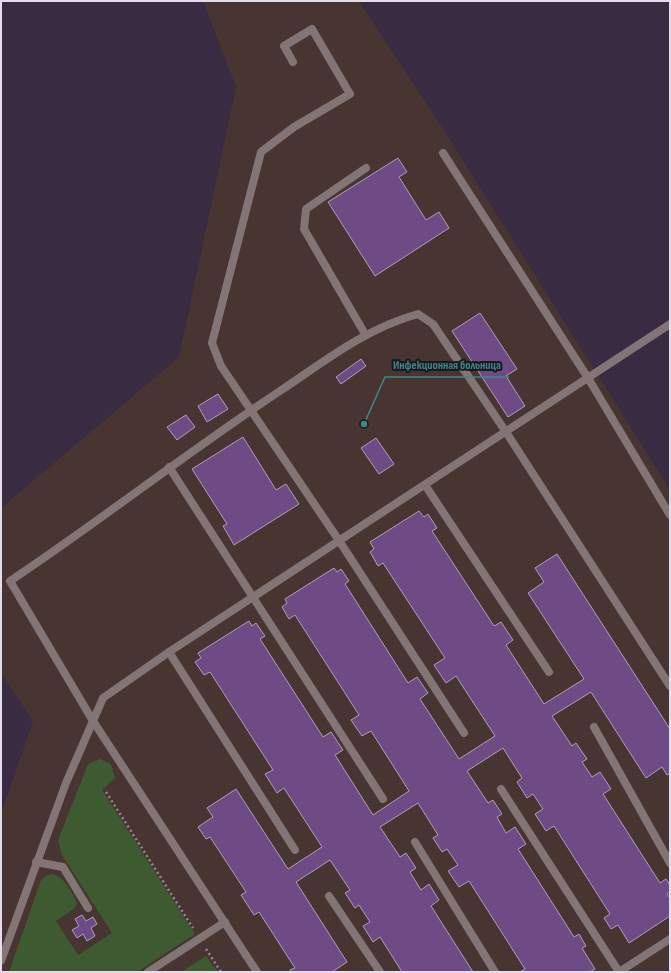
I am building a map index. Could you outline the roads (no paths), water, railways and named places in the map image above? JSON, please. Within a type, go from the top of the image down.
[{"type":"lane","points":[[293,62],[284,46],[312,29],[350,94],[294,127],[261,152],[212,343],[221,366],[340,542],[464,733]]},
{"type":"lane","points":[[443,153],[588,378],[670,515]]},
{"type":"lane","points":[[365,334],[304,229],[306,209],[366,168]]},
{"type":"lane","points":[[257,972],[93,721],[10,581],[70,541],[169,467],[250,410],[365,334],[418,314],[433,324],[506,432],[670,686]]},
{"type":"lane","points":[[1,961],[66,783],[103,698],[169,652],[340,542],[670,324]]},
{"type":"lane","points":[[169,467],[252,599],[383,799]]},
{"type":"lane","points":[[425,485],[550,672]]},
{"type":"lane","points":[[169,652],[295,850]]},
{"type":"lane","points":[[594,726],[670,863]]},
{"type":"lane","points":[[502,789],[619,972],[670,939]]},
{"type":"lane","points":[[415,842],[495,972]]},
{"type":"lane","points":[[36,862],[63,867],[88,908]]},
{"type":"lane","points":[[329,896],[380,972]]},
{"type":"lane","points":[[148,972],[225,922]]},
{"type":"place","name":"Инфекционная больница","points":[[364,424]]}]
